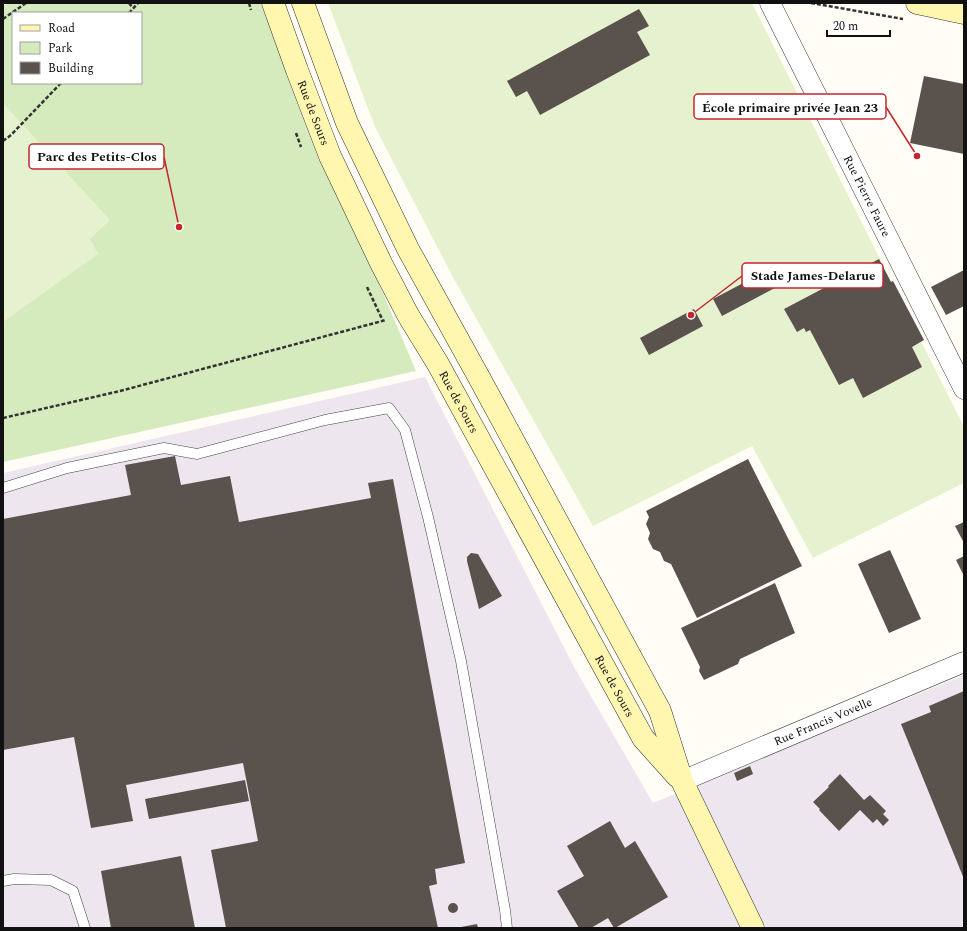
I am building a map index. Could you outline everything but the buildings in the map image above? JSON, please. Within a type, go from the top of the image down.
[{"type":"main road","name":"Rue de Sours","points":[[273,3],[330,156],[408,315],[438,364],[643,738],[682,781]]},
{"type":"main road","name":"Rue de Sours","points":[[303,3],[347,123],[408,249],[660,711],[682,781],[745,918],[753,928]]},
{"type":"main road","points":[[913,12],[964,13]]},
{"type":"street","name":"Rue Pierre Faure","points":[[770,3],[964,389]]},
{"type":"street","name":"Rue Francis Vovelle","points":[[682,781],[964,662]]},
{"type":"lane","points":[[3,488],[67,468],[164,448],[197,454],[325,420],[388,408],[405,430],[428,517],[459,654],[507,928]]},
{"type":"lane","points":[[3,881],[14,879],[51,880],[73,891],[85,928]]},
{"type":"path","points":[[13,12],[26,3]]},
{"type":"path","points":[[129,3],[133,8]]},
{"type":"path","points":[[130,12],[138,3]]},
{"type":"path","points":[[811,3],[913,12]]},
{"type":"path","points":[[3,19],[12,13]]},
{"type":"path","points":[[3,141],[11,135],[60,84]]},
{"type":"path","points":[[3,418],[120,391],[383,321]]},
{"type":"shaded area","points":[[425,377],[574,667],[653,803],[964,675],[964,928],[3,928],[3,473]]},
{"type":"green space","points":[[7,3],[260,3],[416,371],[3,462],[3,6]]},
{"type":"green space","points":[[328,3],[752,3],[964,427],[964,483],[813,558],[752,446],[593,526],[454,279],[375,127]]},
{"type":"green space","points":[[3,103],[110,220],[90,239],[98,254],[3,322]]},
{"type":"place","name":"École primaire privée Jean 23","points":[[917,156]]},
{"type":"place","name":"Parc des Petits-Clos","points":[[179,227]]},
{"type":"place","name":"Stade James-Delarue","points":[[691,315]]}]
